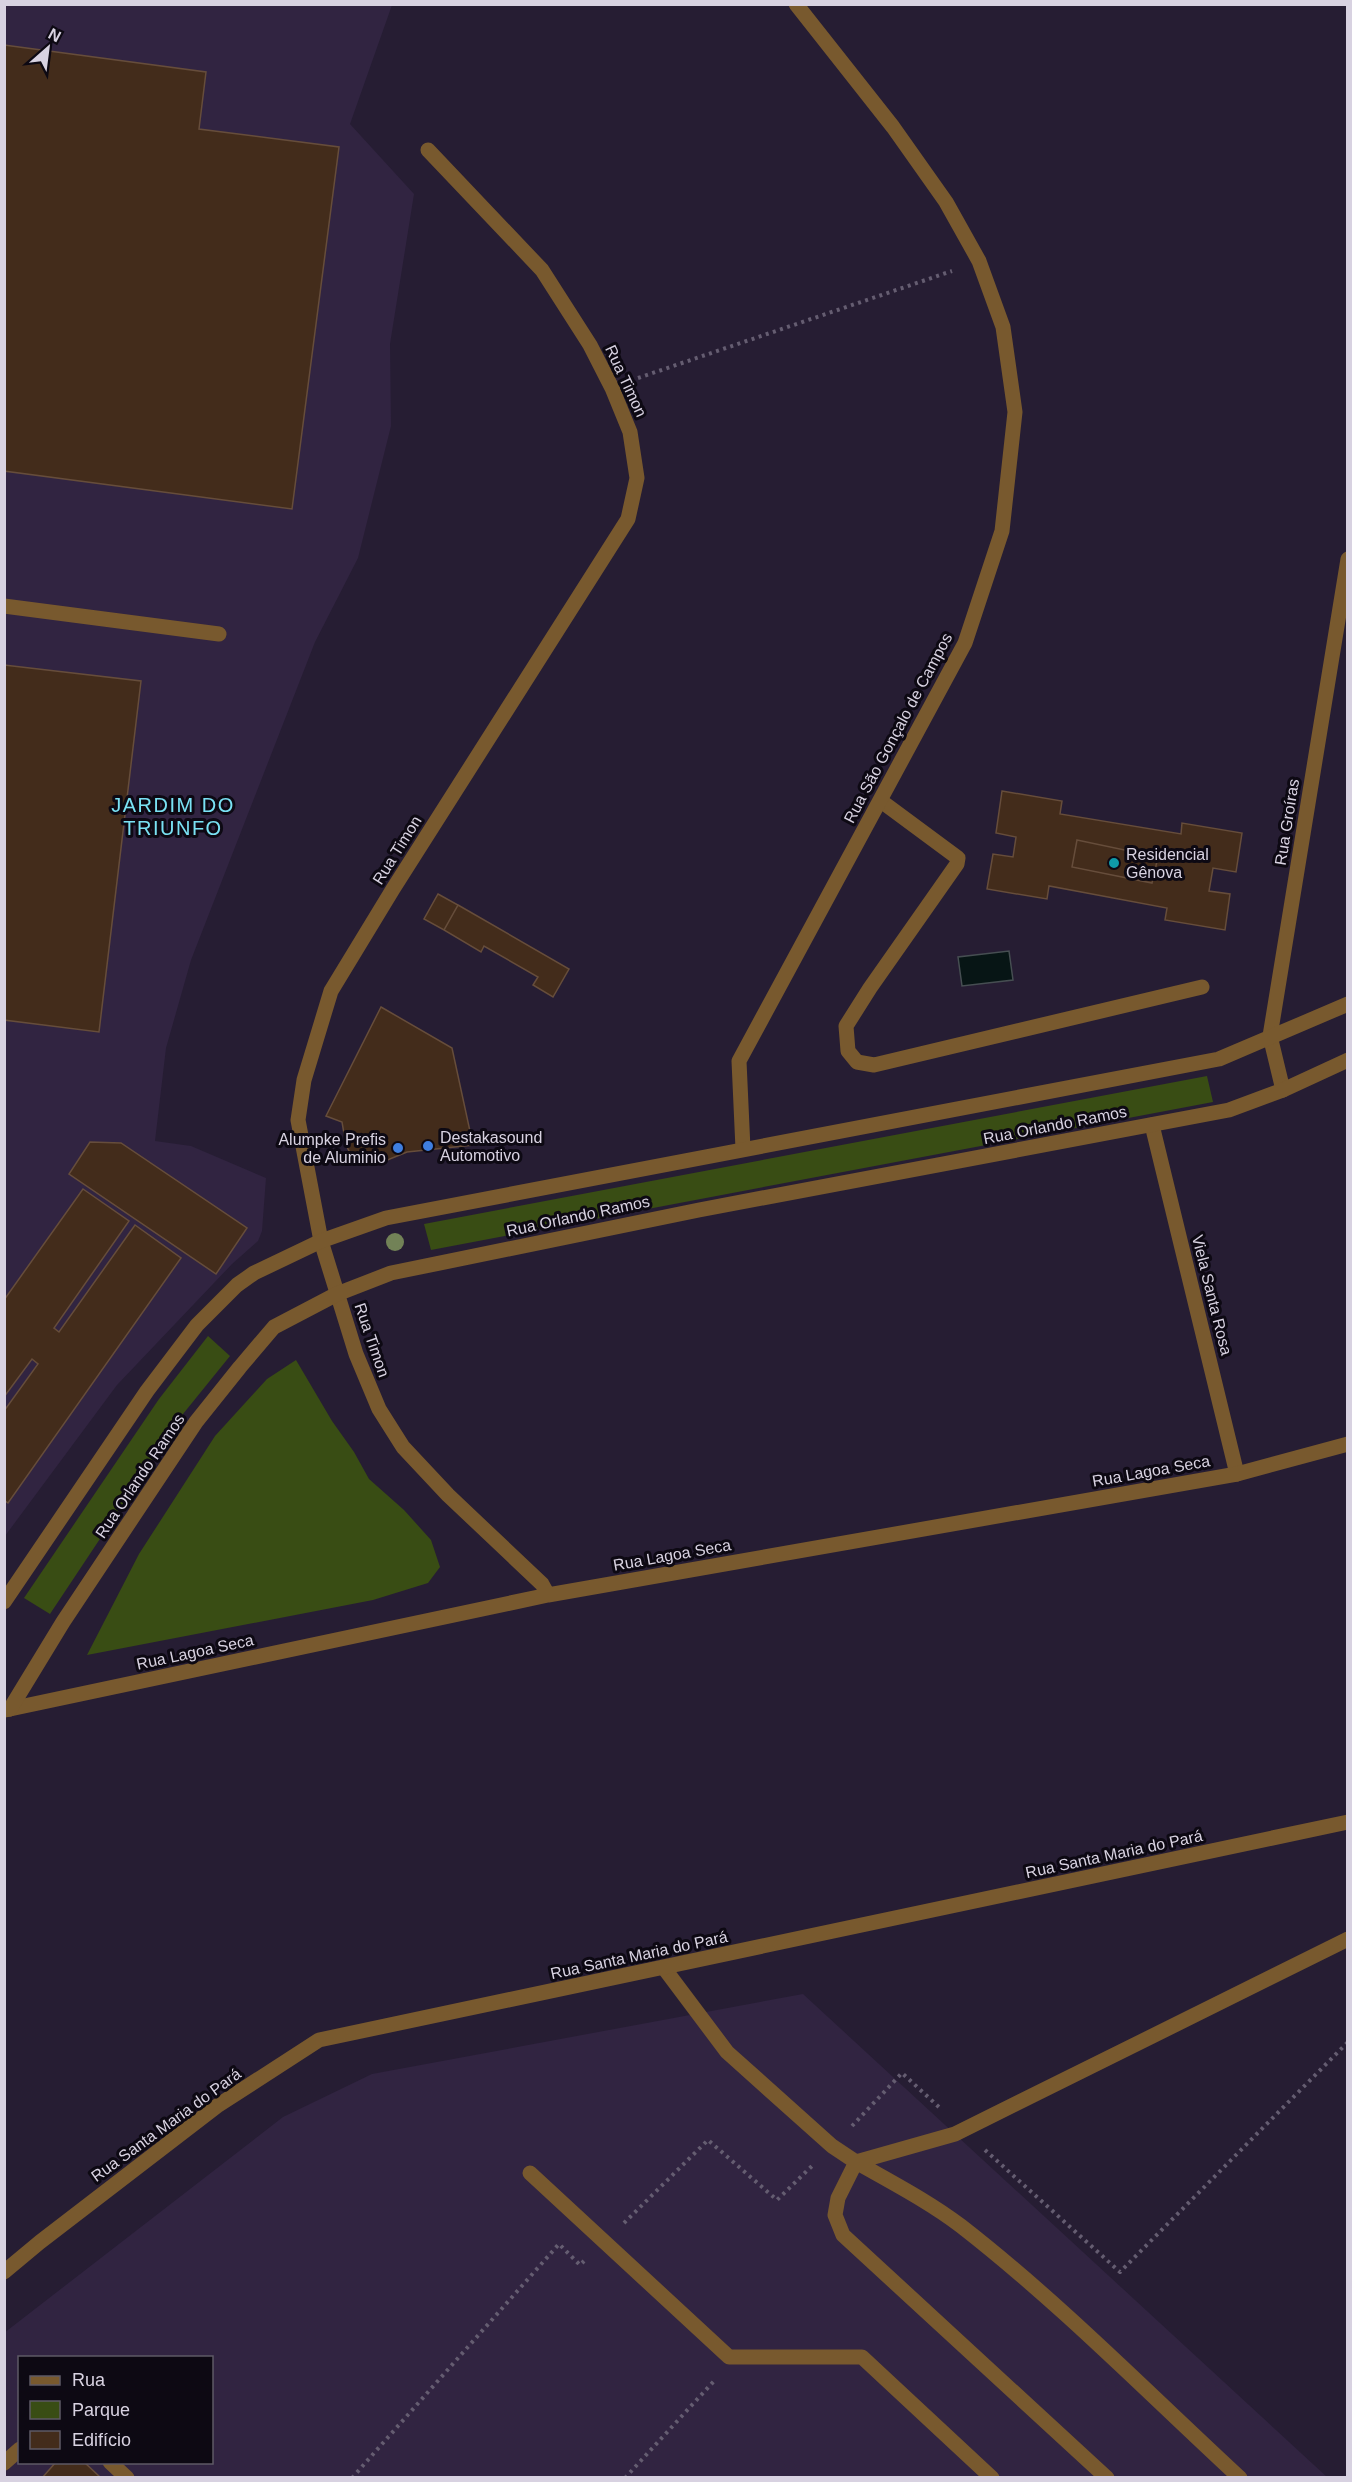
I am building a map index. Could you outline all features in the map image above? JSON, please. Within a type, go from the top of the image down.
[{"type":"street","name":"Rua São Gonçalo de Campos","points":[[743,1149],[739,1061],[965,643],[1002,531],[1015,412],[1003,327],[980,261],[946,202],[893,127],[796,4]]},
{"type":"street","name":"Rua Timon","points":[[428,150],[542,270],[590,345],[612,387],[630,432],[637,478],[628,519],[393,889],[331,991],[304,1080],[298,1120],[321,1241],[364,1378],[379,1409],[403,1447],[448,1495],[542,1584],[548,1595]]},
{"type":"street","name":"Rua Groíras","points":[[1283,1090],[1270,1036],[1347,559]]},
{"type":"street","points":[[4,606],[219,634]]},
{"type":"street","points":[[881,801],[958,858],[957,864],[846,1026],[848,1051],[857,1062],[874,1065],[1202,987]]},
{"type":"street","name":"Rua Orlando Ramos","points":[[4,1602],[147,1391],[197,1325],[237,1285],[254,1273],[321,1241],[386,1218],[1219,1059],[1347,1004]]},
{"type":"street","name":"Rua Orlando Ramos","points":[[7,1709],[196,1422],[240,1366],[274,1327],[338,1294],[403,1270],[710,1208],[1229,1110],[1283,1090],[1347,1060]]},
{"type":"street","name":"Viela Santa Rosa","points":[[1152,1125],[1237,1474]]},
{"type":"street","name":"Rua Lagoa Seca","points":[[7,1709],[548,1595],[1237,1474],[1347,1444]]},
{"type":"street","name":"Rua Santa Maria do Pará","points":[[4,2272],[217,2106],[319,2040],[1347,1822]]},
{"type":"street","points":[[1107,2478],[843,2235],[835,2215],[838,2198],[856,2162],[955,2134],[1347,1939]]},
{"type":"street","points":[[664,1968],[727,2052],[832,2146],[959,2225],[1031,2283],[1240,2478]]},
{"type":"street","points":[[530,2173],[729,2357],[862,2357],[992,2478]]},
{"type":"street","points":[[4,2463],[18,2451]]},
{"type":"street","points":[[111,2464],[127,2478]]},
{"type":"path","points":[[612,387],[980,261]]},
{"type":"path","points":[[625,2478],[714,2381],[707,2374]]},
{"type":"shaded area","points":[[5,5],[392,5],[350,124],[414,194],[390,344],[391,426],[358,558],[315,642],[191,960],[166,1048],[155,1141],[191,1146],[266,1178],[262,1231],[258,1241],[232,1264],[117,1385],[5,1536]]},
{"type":"shaded area","points":[[1009,951],[1013,980],[962,986],[958,957]]},
{"type":"shaded area","points":[[803,1994],[1327,2477],[5,2477],[4,2333],[283,2117],[372,2074]]},
{"type":"green space","points":[[1207,1076],[1213,1102],[431,1250],[424,1224]]},
{"type":"green space","points":[[208,1336],[230,1356],[183,1414],[50,1614],[24,1598],[159,1399]]},
{"type":"green space","points":[[296,1360],[369,1479],[404,1510],[431,1540],[440,1567],[428,1583],[373,1600],[87,1655],[139,1554],[215,1436],[267,1379]]},
{"type":"building","points":[[4,45],[206,72],[199,129],[339,147],[292,509],[4,471]]},
{"type":"building","points":[[4,665],[141,681],[99,1032],[4,1020]]},
{"type":"building","name":"Residencial Gênova","points":[[1002,791],[1062,801],[1060,814],[1181,834],[1182,823],[1242,833],[1236,872],[1213,868],[1209,891],[1230,894],[1225,930],[1165,920],[1167,908],[1049,886],[1047,899],[987,889],[993,854],[1013,857],[1016,837],[996,833]]},
{"type":"building","points":[[1077,840],[1158,857],[1152,883],[1072,867]]},
{"type":"building","points":[[438,894],[458,905],[444,930],[424,919]]},
{"type":"building","points":[[458,905],[569,969],[553,997],[533,985],[538,977],[484,946],[481,952],[444,930]]},
{"type":"building","points":[[381,1007],[452,1048],[473,1145],[407,1152],[380,1163],[365,1165],[353,1159],[346,1145],[342,1122],[326,1116]]},
{"type":"building","points":[[90,1142],[121,1143],[247,1228],[216,1274],[69,1174]]},
{"type":"building","points":[[83,1189],[129,1221],[54,1328],[59,1332],[135,1225],[181,1258],[8,1503],[4,1500],[4,1411],[38,1364],[32,1359],[4,1397],[4,1300]]},
{"type":"building","points":[[54,2464],[86,2464],[101,2478],[42,2478]]},
{"type":"place","name":"Residencial Gênova","points":[[1114,863]]},
{"type":"place","name":"Destakasound Automotivo","points":[[428,1146]]},
{"type":"place","name":"Alumpke Prefis de Aluminio","points":[[398,1148]]},
{"type":"district","name":"JARDIM DO TRIUNFO","points":[[173,816]]}]
